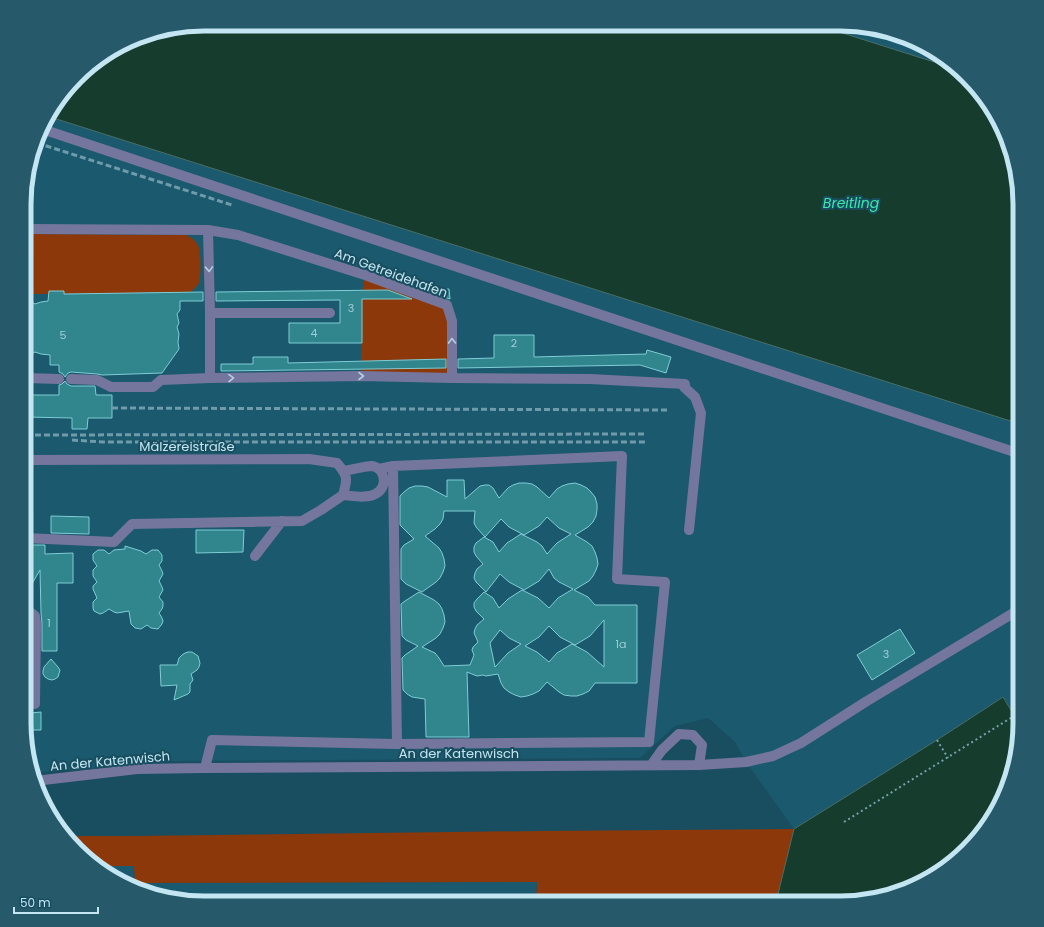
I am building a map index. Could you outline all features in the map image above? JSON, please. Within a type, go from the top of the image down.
[{"type":"street","points":[[47,131],[1013,452]]},
{"type":"street","name":"Am Getreidehafen","points":[[31,229],[208,230],[238,235],[365,276],[447,305],[452,321],[452,378]]},
{"type":"street","points":[[208,230],[210,378]]},
{"type":"street","points":[[210,313],[330,313]]},
{"type":"street","points":[[72,379],[97,380],[111,387],[153,387],[161,380],[361,376],[590,379],[685,384],[684,387],[695,397],[700,413],[689,530]]},
{"type":"street","points":[[31,378],[59,379]]},
{"type":"street","points":[[206,768],[212,740],[397,744],[649,742],[664,582],[617,579],[622,456],[393,466],[379,469]]},
{"type":"street","name":"Mälzereistraße","points":[[31,460],[309,459],[337,463],[344,471]]},
{"type":"street","points":[[31,538],[114,542],[132,524],[302,521],[343,495],[370,496],[379,492],[383,485],[384,476],[379,469],[372,466],[344,471],[347,481],[343,495]]},
{"type":"street","points":[[393,466],[397,744]]},
{"type":"street","points":[[255,556],[282,521]]},
{"type":"street","points":[[31,613],[35,616],[36,623],[35,704]]},
{"type":"street","name":"An der Katenwisch","points":[[41,780],[137,769],[652,764],[699,765],[746,762],[773,756],[800,743],[1013,613]]},
{"type":"street","points":[[652,764],[662,750],[679,734],[693,735],[702,745],[699,765]]},
{"type":"path","points":[[844,822],[1013,717]]},
{"type":"path","points":[[936,740],[948,758]]},
{"type":"shaded area","points":[[836,31],[863,32],[896,40],[917,49],[942,64]]},
{"type":"shaded area","points":[[53,118],[1013,422],[1013,714],[1002,697],[937,740],[794,829],[746,762],[735,742],[708,718],[675,726],[640,758],[173,761],[38,773],[34,757],[31,734],[31,193],[34,170],[40,148]]},
{"type":"shaded area","points":[[31,234],[186,235],[197,243],[199,248],[199,283],[190,292],[64,294],[64,291],[49,291],[49,294],[31,294]]},
{"type":"shaded area","points":[[365,275],[447,305],[452,378],[361,376],[362,293]]},
{"type":"shaded area","points":[[794,829],[778,894],[775,896],[536,896],[537,882],[138,883],[135,882],[134,866],[107,866],[90,853],[73,836],[134,836]]},
{"type":"shaded area","points":[[107,866],[134,866],[135,882]]},
{"type":"shaded area","points":[[537,882],[536,896],[193,896],[170,893],[138,883]]},
{"type":"water","name":"Breitling","points":[[836,31],[942,64],[970,90],[984,108],[1000,138],[1010,170],[1013,193],[1013,422],[53,118],[74,90],[90,74],[108,60],[127,49],[148,40],[181,32]]},
{"type":"water","points":[[1003,697],[1013,713],[1012,746],[1000,789],[984,819],[970,837],[954,853],[936,867],[917,878],[896,887],[874,893],[851,896],[775,896],[778,894],[794,829]]},
{"type":"building","points":[[449,289],[450,299],[424,290]]},
{"type":"building","points":[[388,290],[412,299],[362,299],[362,343],[289,343],[289,323],[340,323],[340,300],[216,301],[216,292]]},
{"type":"building","points":[[49,291],[64,291],[64,294],[203,292],[203,301],[180,301],[180,310],[177,314],[179,323],[177,327],[179,334],[179,349],[162,373],[102,375],[71,372],[65,377],[59,372],[59,365],[50,365],[50,355],[35,352],[31,354],[31,302],[35,304],[48,301]]},
{"type":"building","points":[[494,335],[534,335],[534,357],[646,354],[647,350],[671,357],[666,373],[640,365],[458,368],[458,359],[494,358]]},
{"type":"building","points":[[253,357],[288,357],[288,363],[446,359],[446,368],[221,371],[221,364],[253,364]]},
{"type":"building","points":[[65,381],[71,386],[95,386],[96,395],[112,395],[112,418],[88,418],[87,429],[72,429],[72,418],[31,417],[31,395],[59,395],[59,385]]},
{"type":"building","points":[[447,480],[464,480],[465,499],[480,486],[485,485],[489,485],[493,488],[499,498],[508,488],[519,483],[532,484],[549,498],[557,489],[568,484],[575,483],[587,488],[595,497],[597,504],[596,516],[588,527],[575,535],[592,546],[598,564],[589,581],[574,590],[588,597],[595,605],[637,605],[637,683],[595,683],[589,691],[577,696],[571,696],[564,695],[547,682],[539,691],[521,697],[504,688],[498,674],[477,676],[467,672],[469,737],[426,737],[425,699],[412,697],[403,690],[402,658],[418,646],[406,640],[402,636],[401,604],[419,592],[439,604],[444,615],[445,622],[443,628],[436,638],[422,647],[435,653],[444,666],[470,665],[474,655],[472,650],[473,647],[478,642],[474,633],[475,629],[484,619],[476,611],[474,603],[484,592],[493,598],[499,608],[508,599],[522,590],[538,598],[549,608],[558,598],[573,589],[554,578],[549,569],[539,581],[524,590],[509,582],[500,574],[486,592],[474,578],[477,569],[483,564],[476,556],[474,547],[476,543],[484,537],[493,542],[499,552],[507,543],[521,534],[537,542],[542,546],[547,554],[557,543],[571,534],[559,528],[547,517],[539,526],[524,535],[509,527],[501,519],[485,537],[474,523],[475,511],[444,511],[443,519],[440,524],[425,536],[439,548],[442,553],[445,566],[440,578],[422,592],[406,584],[401,579],[401,549],[404,545],[414,539],[400,525],[400,496],[409,488],[422,486],[428,487],[447,497]],"holes":[[[604,620],[604,667],[587,652],[572,644],[557,653],[549,662],[537,652],[525,646],[539,637],[549,626],[560,637],[575,645],[590,636]],[[500,630],[509,638],[521,644],[508,653],[495,667],[490,643]]]},
{"type":"building","points":[[51,516],[89,517],[89,534],[51,533]]},
{"type":"building","points":[[196,530],[244,530],[243,552],[196,553]]},
{"type":"building","points":[[31,545],[45,545],[45,554],[73,553],[73,583],[57,583],[57,651],[42,651],[40,570],[31,586]]},
{"type":"building","points":[[125,546],[146,554],[152,550],[158,550],[162,555],[162,561],[159,565],[163,574],[159,581],[163,590],[159,597],[163,602],[163,606],[159,613],[163,621],[158,629],[151,628],[147,625],[141,629],[135,628],[131,624],[129,611],[117,613],[109,609],[100,614],[94,611],[93,602],[97,598],[93,586],[97,582],[93,576],[93,570],[97,566],[93,560],[93,554],[98,550],[104,550],[109,554],[114,550],[125,549]]},
{"type":"building","points":[[900,629],[915,653],[872,680],[857,655]]},
{"type":"building","points":[[188,652],[192,652],[198,656],[200,663],[199,667],[191,674],[193,680],[190,684],[190,692],[174,700],[177,685],[161,686],[160,665],[177,665],[179,658]]},
{"type":"building","points":[[51,659],[60,670],[58,677],[52,680],[45,677],[43,674],[44,667]]},
{"type":"building","points":[[41,712],[41,730],[31,730],[31,713]]},
{"type":"railway","points":[[41,144],[232,205]]},
{"type":"railway","points":[[112,408],[667,410]]},
{"type":"railway","points":[[31,435],[646,434]]},
{"type":"railway","points":[[72,440],[103,442],[646,442]]}]
